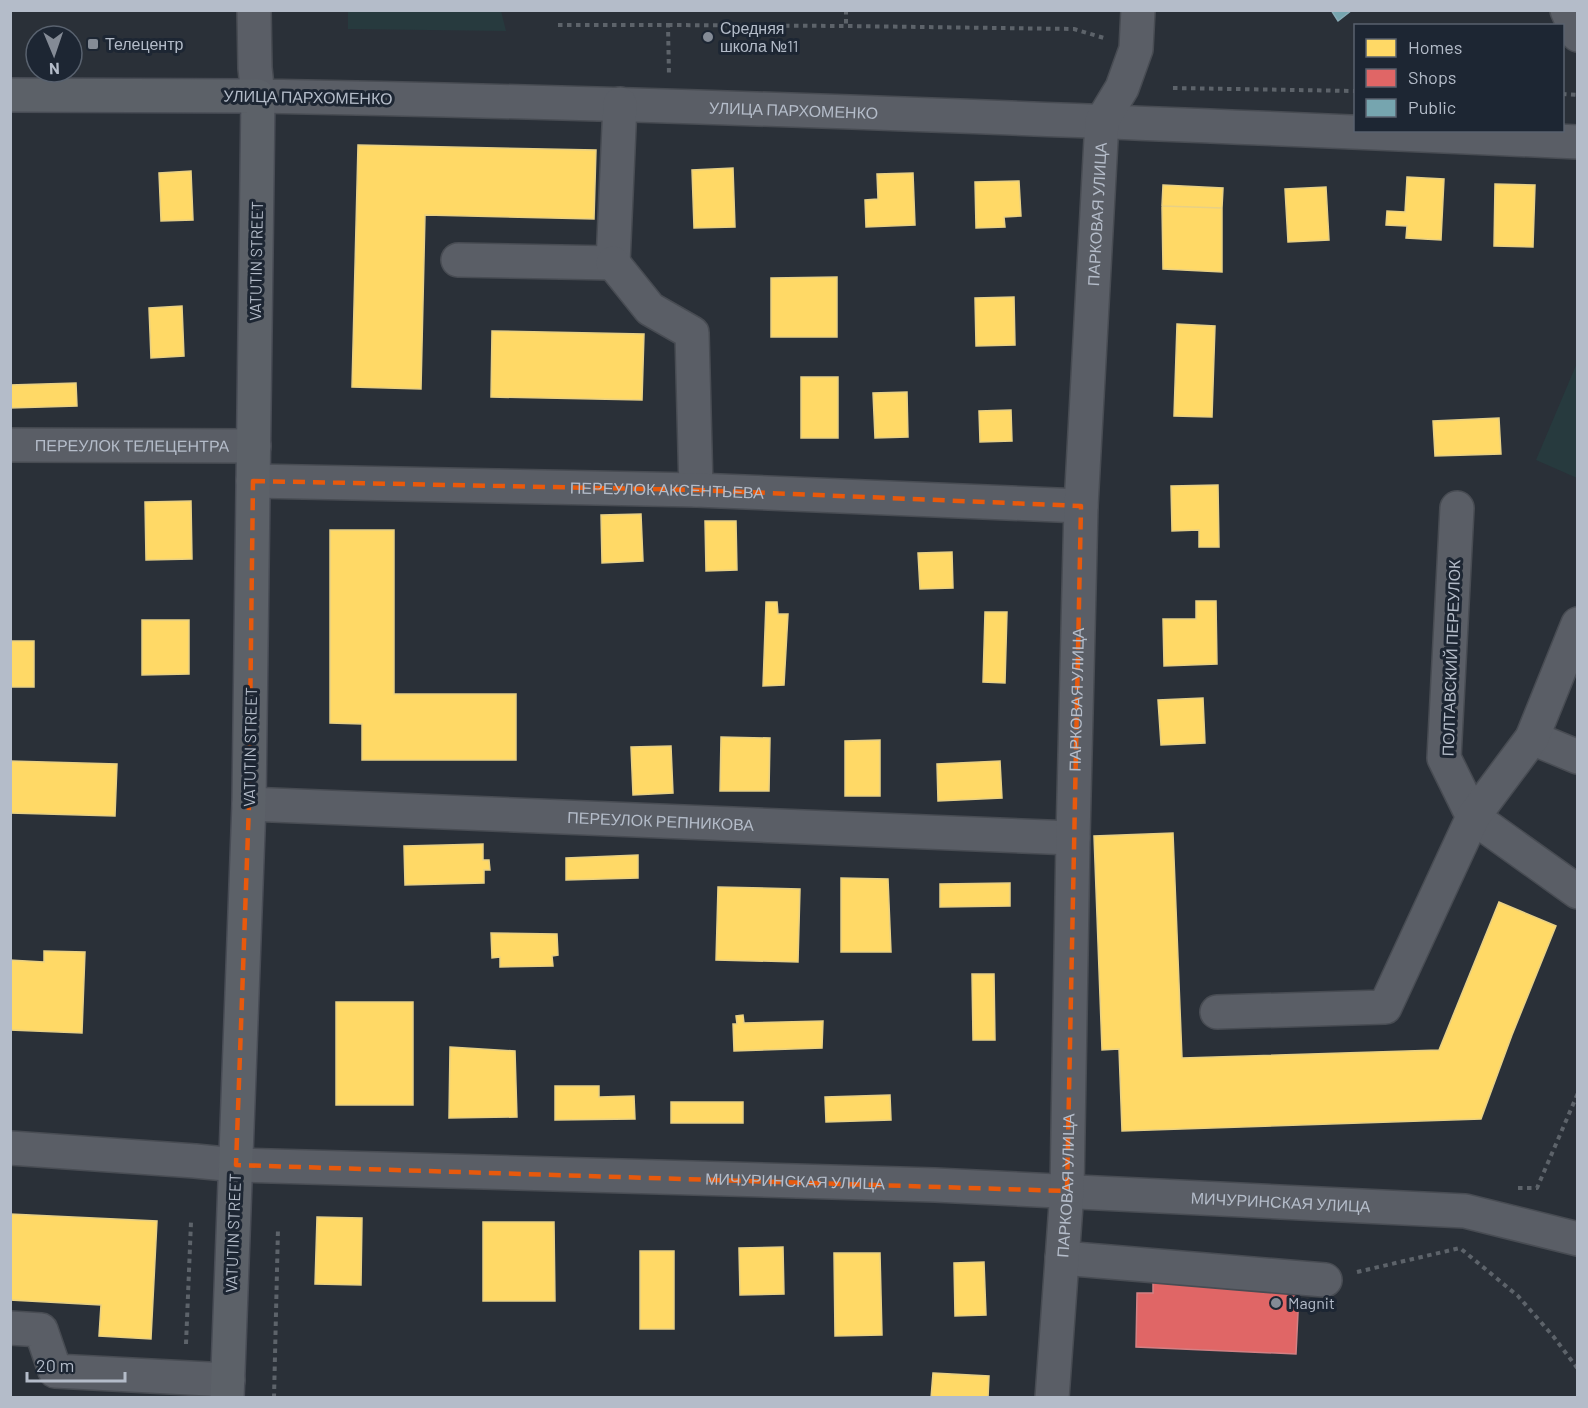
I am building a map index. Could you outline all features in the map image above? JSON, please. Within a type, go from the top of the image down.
[{"type":"main road","name":"УЛИЦА ПАРХОМЕНКО","points":[[10,95],[258,96]]},
{"type":"main road","name":"VATUTIN STREET","points":[[227,1389],[249,804],[258,96]]},
{"type":"street","points":[[254,10],[258,96]]},
{"type":"street","name":"ПАРКОВАЯ УЛИЦА","points":[[1052,1398],[1067,1191],[1072,838],[1081,506],[1102,121],[1122,88],[1136,49],[1138,10]]},
{"type":"street","points":[[1567,10],[1578,35]]},
{"type":"street","name":"УЛИЦА ПАРХОМЕНКО","points":[[258,96],[620,104],[1102,121],[1578,142]]},
{"type":"street","points":[[620,104],[613,263],[650,309],[692,333],[696,490]]},
{"type":"street","points":[[458,260],[613,263]]},
{"type":"street","name":"ПЕРЕУЛОК ТЕЛЕЦЕНТРА","points":[[10,445],[254,446]]},
{"type":"street","name":"ПЕРЕУЛОК АКСЕНТЬЕВА","points":[[253,481],[696,490],[1081,506]]},
{"type":"street","name":"ПОЛТАВСКИЙ ПЕРЕУЛОК","points":[[1456,508],[1444,758],[1473,817],[1578,892]]},
{"type":"street","points":[[1216,1012],[1385,1007],[1473,817],[1532,738],[1578,624]]},
{"type":"street","points":[[1532,738],[1578,758]]},
{"type":"street","name":"ПЕРЕУЛОК РЕПНИКОВА","points":[[249,804],[1072,838]]},
{"type":"street","name":"МИЧУРИНСКАЯ УЛИЦА","points":[[10,1149],[236,1165],[935,1185],[1465,1211],[1578,1239]]},
{"type":"street","points":[[1062,1258],[1325,1280]]},
{"type":"street","points":[[10,1328],[41,1329],[55,1384],[185,1378],[227,1389]]},
{"type":"path","points":[[846,10],[846,26]]},
{"type":"path","points":[[558,25],[1074,29],[1136,49]]},
{"type":"path","points":[[668,25],[670,106]]},
{"type":"path","points":[[1514,1188],[1537,1188],[1578,1093]]},
{"type":"path","points":[[1460,1248],[1465,1211]]},
{"type":"path","points":[[185,1378],[190,1222]]},
{"type":"path","points":[[274,1398],[278,1228]]},
{"type":"path","points":[[1325,1280],[1460,1248]]},
{"type":"path","points":[[1460,1248],[1518,1296],[1578,1369]]},
{"type":"highlighted area","points":[[253,481],[696,490],[1081,506],[1067,1191],[236,1165],[249,804]]},
{"type":"green space","points":[[348,11],[501,11],[506,31],[348,29]]},
{"type":"green space","points":[[1577,363],[1577,478],[1536,460]]},
{"type":"building: Homes","points":[[358,145],[596,150],[594,219],[425,215],[421,389],[352,387]]},
{"type":"building: Homes","points":[[733,168],[735,227],[694,228],[692,170]]},
{"type":"building: Homes","points":[[191,171],[193,220],[161,221],[159,173]]},
{"type":"building: Homes","points":[[913,173],[915,225],[866,227],[865,200],[878,199],[877,174]]},
{"type":"building: Homes","points":[[1407,177],[1444,179],[1441,240],[1406,238],[1407,226],[1386,225],[1387,211],[1405,212]]},
{"type":"building: Homes","points":[[1019,181],[1021,216],[1004,217],[1005,227],[976,228],[975,182]]},
{"type":"building: Homes","points":[[1495,184],[1535,185],[1533,247],[1494,246]]},
{"type":"building: Homes","points":[[1163,185],[1223,188],[1222,208],[1162,206]]},
{"type":"building: Homes","points":[[1326,187],[1329,240],[1288,242],[1285,189]]},
{"type":"building: Homes","points":[[1162,206],[1222,208],[1222,272],[1163,269]]},
{"type":"building: Homes","points":[[837,277],[837,337],[771,337],[771,278]]},
{"type":"building: Homes","points":[[1014,297],[1015,345],[976,346],[975,298]]},
{"type":"building: Homes","points":[[182,306],[184,356],[151,358],[149,308]]},
{"type":"building: Homes","points":[[1177,324],[1215,326],[1212,417],[1174,416]]},
{"type":"building: Homes","points":[[492,331],[644,334],[642,400],[491,397]]},
{"type":"building: Homes","points":[[801,377],[838,377],[838,438],[801,438]]},
{"type":"building: Homes","points":[[76,383],[77,406],[10,408],[10,385]]},
{"type":"building: Homes","points":[[907,392],[908,437],[875,438],[873,393]]},
{"type":"building: Homes","points":[[1011,410],[1012,441],[980,442],[979,411]]},
{"type":"building: Homes","points":[[1499,418],[1501,454],[1435,456],[1433,421]]},
{"type":"building: Homes","points":[[1218,485],[1219,547],[1199,547],[1199,530],[1172,531],[1171,486]]},
{"type":"building: Homes","points":[[191,501],[192,559],[146,560],[145,502]]},
{"type":"building: Homes","points":[[641,514],[643,561],[602,563],[601,515]]},
{"type":"building: Homes","points":[[705,521],[736,521],[737,570],[706,571]]},
{"type":"building: Homes","points":[[330,530],[394,530],[394,694],[516,694],[516,760],[362,760],[362,724],[330,723]]},
{"type":"building: Homes","points":[[952,552],[953,588],[920,589],[918,553]]},
{"type":"building: Homes","points":[[1196,601],[1216,601],[1217,664],[1164,666],[1163,619],[1196,619]]},
{"type":"building: Homes","points":[[766,602],[777,602],[778,614],[788,614],[784,685],[763,686]]},
{"type":"building: Homes","points":[[985,612],[1007,612],[1005,683],[983,682]]},
{"type":"building: Homes","points":[[142,620],[189,620],[189,674],[142,675]]},
{"type":"building: Homes","points":[[10,641],[34,641],[34,687],[10,687]]},
{"type":"building: Homes","points":[[1203,698],[1205,743],[1161,745],[1158,700]]},
{"type":"building: Homes","points":[[721,737],[770,738],[769,791],[720,791]]},
{"type":"building: Homes","points":[[880,740],[880,796],[845,796],[845,741]]},
{"type":"building: Homes","points":[[671,746],[673,793],[633,795],[631,747]]},
{"type":"building: Homes","points":[[10,761],[117,764],[115,816],[10,813]]},
{"type":"building: Homes","points":[[1000,761],[1002,798],[938,801],[937,764]]},
{"type":"building: Homes","points":[[1173,833],[1182,1058],[1439,1050],[1499,902],[1556,926],[1481,1119],[1122,1131],[1119,1049],[1102,1050],[1094,836]]},
{"type":"building: Homes","points":[[483,844],[483,860],[489,860],[490,870],[484,870],[484,883],[405,885],[404,846]]},
{"type":"building: Homes","points":[[638,855],[638,878],[566,880],[566,858]]},
{"type":"building: Homes","points":[[841,878],[888,879],[891,952],[841,952]]},
{"type":"building: Homes","points":[[1010,883],[1010,906],[940,907],[940,884]]},
{"type":"building: Homes","points":[[718,887],[800,889],[798,962],[716,960]]},
{"type":"building: Homes","points":[[491,933],[557,934],[558,955],[552,956],[553,966],[500,967],[500,957],[492,958]]},
{"type":"building: Homes","points":[[44,951],[85,952],[82,1033],[10,1030],[10,960],[44,962]]},
{"type":"building: Homes","points":[[972,974],[994,974],[995,1040],[973,1040]]},
{"type":"building: Homes","points":[[336,1002],[413,1002],[413,1105],[336,1105]]},
{"type":"building: Homes","points":[[743,1015],[744,1023],[823,1021],[822,1048],[734,1051],[733,1024],[737,1024],[736,1016]]},
{"type":"building: Homes","points":[[450,1047],[515,1051],[517,1117],[449,1118]]},
{"type":"building: Homes","points":[[555,1086],[599,1086],[599,1097],[634,1096],[635,1119],[555,1120]]},
{"type":"building: Homes","points":[[890,1095],[891,1120],[826,1122],[825,1097]]},
{"type":"building: Homes","points":[[671,1102],[743,1102],[743,1123],[671,1123]]},
{"type":"building: Homes","points":[[10,1214],[157,1221],[151,1339],[99,1336],[101,1305],[10,1300]]},
{"type":"building: Homes","points":[[317,1217],[362,1218],[361,1285],[315,1284]]},
{"type":"building: Homes","points":[[483,1222],[554,1222],[555,1301],[483,1301]]},
{"type":"building: Homes","points":[[783,1247],[784,1294],[740,1295],[739,1248]]},
{"type":"building: Homes","points":[[640,1251],[674,1251],[674,1329],[640,1329]]},
{"type":"building: Homes","points":[[834,1253],[880,1253],[882,1335],[835,1336]]},
{"type":"building: Homes","points":[[984,1262],[986,1315],[955,1316],[954,1263]]},
{"type":"building: Homes","points":[[933,1373],[989,1376],[988,1398],[931,1398]]},
{"type":"building: Shops","points":[[1153,1282],[1299,1292],[1296,1354],[1136,1347],[1137,1293],[1153,1293]]},
{"type":"building: Public","points":[[1331,10],[1352,10],[1338,21]]},
{"type":"place","name":"Средняя школа №11","points":[[708,37]]},
{"type":"place","name":"Телецентр","points":[[93,44]]},
{"type":"place","name":"Magnit","points":[[1276,1303]]}]
